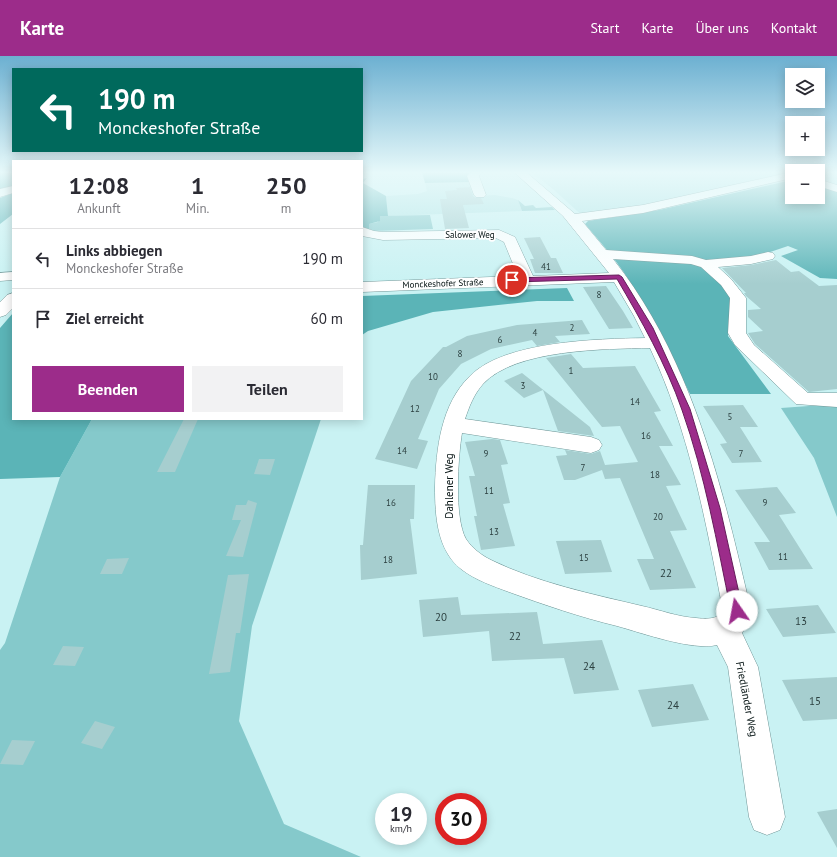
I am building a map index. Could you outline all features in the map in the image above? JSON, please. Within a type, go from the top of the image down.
[{"type":"street","points":[[564,209],[573,218],[603,254],[619,277],[657,343],[686,409],[715,508],[737,611],[734,621],[724,629]]},
{"type":"street","points":[[573,218],[640,209]]},
{"type":"street","name":"Salower Weg","points":[[363,231],[371,235],[384,236],[499,234],[510,240],[527,280]]},
{"type":"street","points":[[603,254],[692,260],[706,264],[751,260],[768,256]]},
{"type":"street","points":[[706,264],[736,293],[739,302],[737,332],[748,349],[803,399],[837,400]]},
{"type":"street","points":[[0,277],[12,276]]},
{"type":"street","name":"Monckeshofer Straße","points":[[363,287],[619,277]]},
{"type":"street","points":[[0,312],[12,299]]},
{"type":"street","name":"Dahlener Weg","points":[[657,343],[566,349],[545,352],[508,362],[478,378],[460,406],[454,425],[448,454],[447,510],[450,530],[456,546],[470,560],[491,573],[548,594],[695,632],[712,632],[724,629]]},
{"type":"street","points":[[454,425],[591,445]]},
{"type":"street","name":"Friedländer Weg","points":[[724,629],[744,667],[767,817]]},
{"type":"shaded area","points":[[0,209],[12,209],[12,215],[0,224]]},
{"type":"shaded area","points":[[363,209],[387,209],[388,216],[380,216],[380,221],[369,224],[369,229],[363,229]]},
{"type":"shaded area","points":[[387,209],[521,209],[522,211],[388,216]]},
{"type":"shaded area","points":[[521,209],[555,210],[522,211]]},
{"type":"shaded area","points":[[575,209],[662,209],[588,221]]},
{"type":"shaded area","points":[[662,209],[837,209],[837,279],[820,278],[781,256],[798,250],[788,246],[749,259],[710,262],[611,252],[607,250],[585,224],[588,221]]},
{"type":"shaded area","points":[[430,215],[433,229],[374,231],[369,229],[368,224],[378,222],[380,216]]},
{"type":"shaded area","points":[[612,256],[696,262],[720,282],[730,296],[732,312],[728,336],[771,394],[690,394],[645,306],[624,272]]},
{"type":"shaded area","points":[[567,288],[574,301],[537,301],[433,312],[368,331],[363,334],[363,296]]},
{"type":"shaded area","points":[[12,314],[12,420],[91,420],[60,477],[0,479],[0,328]]},
{"type":"shaded area","points":[[837,404],[837,517],[814,458],[781,408]]},
{"type":"shaded area","points":[[91,420],[321,420],[252,626],[239,721],[284,824],[361,857],[0,857],[0,650],[5,643],[60,477]]},
{"type":"building","points":[[442,209],[464,209],[469,228],[445,229]]},
{"type":"building","points":[[540,237],[551,258],[556,258],[563,273],[535,273],[530,259],[534,259],[524,238]]},
{"type":"building","points":[[776,260],[791,272],[799,271],[819,286],[837,285],[837,389],[809,392],[755,344],[748,333],[763,331],[748,317],[748,310],[761,309],[746,296],[744,293],[746,293],[722,268],[751,265]]},
{"type":"building","points":[[606,286],[633,328],[609,329],[583,287]]},
{"type":"building","points":[[582,320],[590,334],[555,336],[560,342],[537,346],[532,340],[491,349],[461,364],[439,389],[418,439],[428,441],[417,469],[375,459],[411,381],[443,347],[446,347],[467,336],[517,325]]},
{"type":"building","points":[[571,354],[583,368],[635,366],[661,411],[654,412],[673,446],[659,446],[681,485],[666,486],[687,530],[670,531],[696,588],[650,590],[637,559],[654,559],[620,478],[605,479],[602,470],[575,480],[564,480],[556,456],[567,455],[565,450],[591,454],[600,451],[605,465],[638,462],[620,426],[602,427],[546,358]]},
{"type":"building","points":[[522,373],[590,427],[594,436],[558,431],[543,390],[524,398],[504,381]]},
{"type":"building","points":[[743,405],[758,427],[740,427],[762,462],[732,463],[720,444],[727,443],[703,406]]},
{"type":"building","points":[[183,420],[198,420],[175,472],[157,472]]},
{"type":"building","points":[[492,439],[500,440],[508,464],[501,465],[510,503],[503,504],[515,546],[481,550],[474,516],[477,516],[469,476],[475,476],[465,442]]},
{"type":"building","points":[[259,459],[275,459],[270,475],[254,474]]},
{"type":"building","points":[[368,485],[415,485],[414,519],[410,519],[417,574],[361,580],[360,545],[363,545]]},
{"type":"building","points":[[777,487],[796,513],[779,515],[813,569],[769,570],[754,542],[770,542],[735,490]]},
{"type":"building","points":[[248,500],[257,503],[243,557],[226,556],[241,520],[232,520],[236,505],[246,505]]},
{"type":"building","points":[[601,540],[612,572],[565,574],[556,541]]},
{"type":"building","points":[[129,558],[122,574],[100,574],[107,559]]},
{"type":"building","points":[[249,574],[240,633],[236,633],[230,672],[209,674],[228,575]]},
{"type":"building","points":[[458,597],[461,615],[537,612],[543,644],[602,640],[619,690],[574,694],[564,658],[492,661],[489,631],[423,637],[419,600]]},
{"type":"building","points":[[818,605],[836,633],[783,637],[766,609]]},
{"type":"building","points":[[63,646],[84,647],[75,666],[53,665]]},
{"type":"building","points":[[837,677],[837,719],[803,721],[782,680]]},
{"type":"building","points":[[693,684],[709,720],[652,727],[638,690]]},
{"type":"building","points":[[95,721],[115,727],[102,749],[81,743]]},
{"type":"building","points":[[12,740],[35,741],[23,765],[0,764]]},
{"type":"building","points":[[837,809],[837,848],[817,812]]},
{"type":"route","points":[[512,280],[619,277],[650,328],[686,409],[715,508],[737,611]]}]
